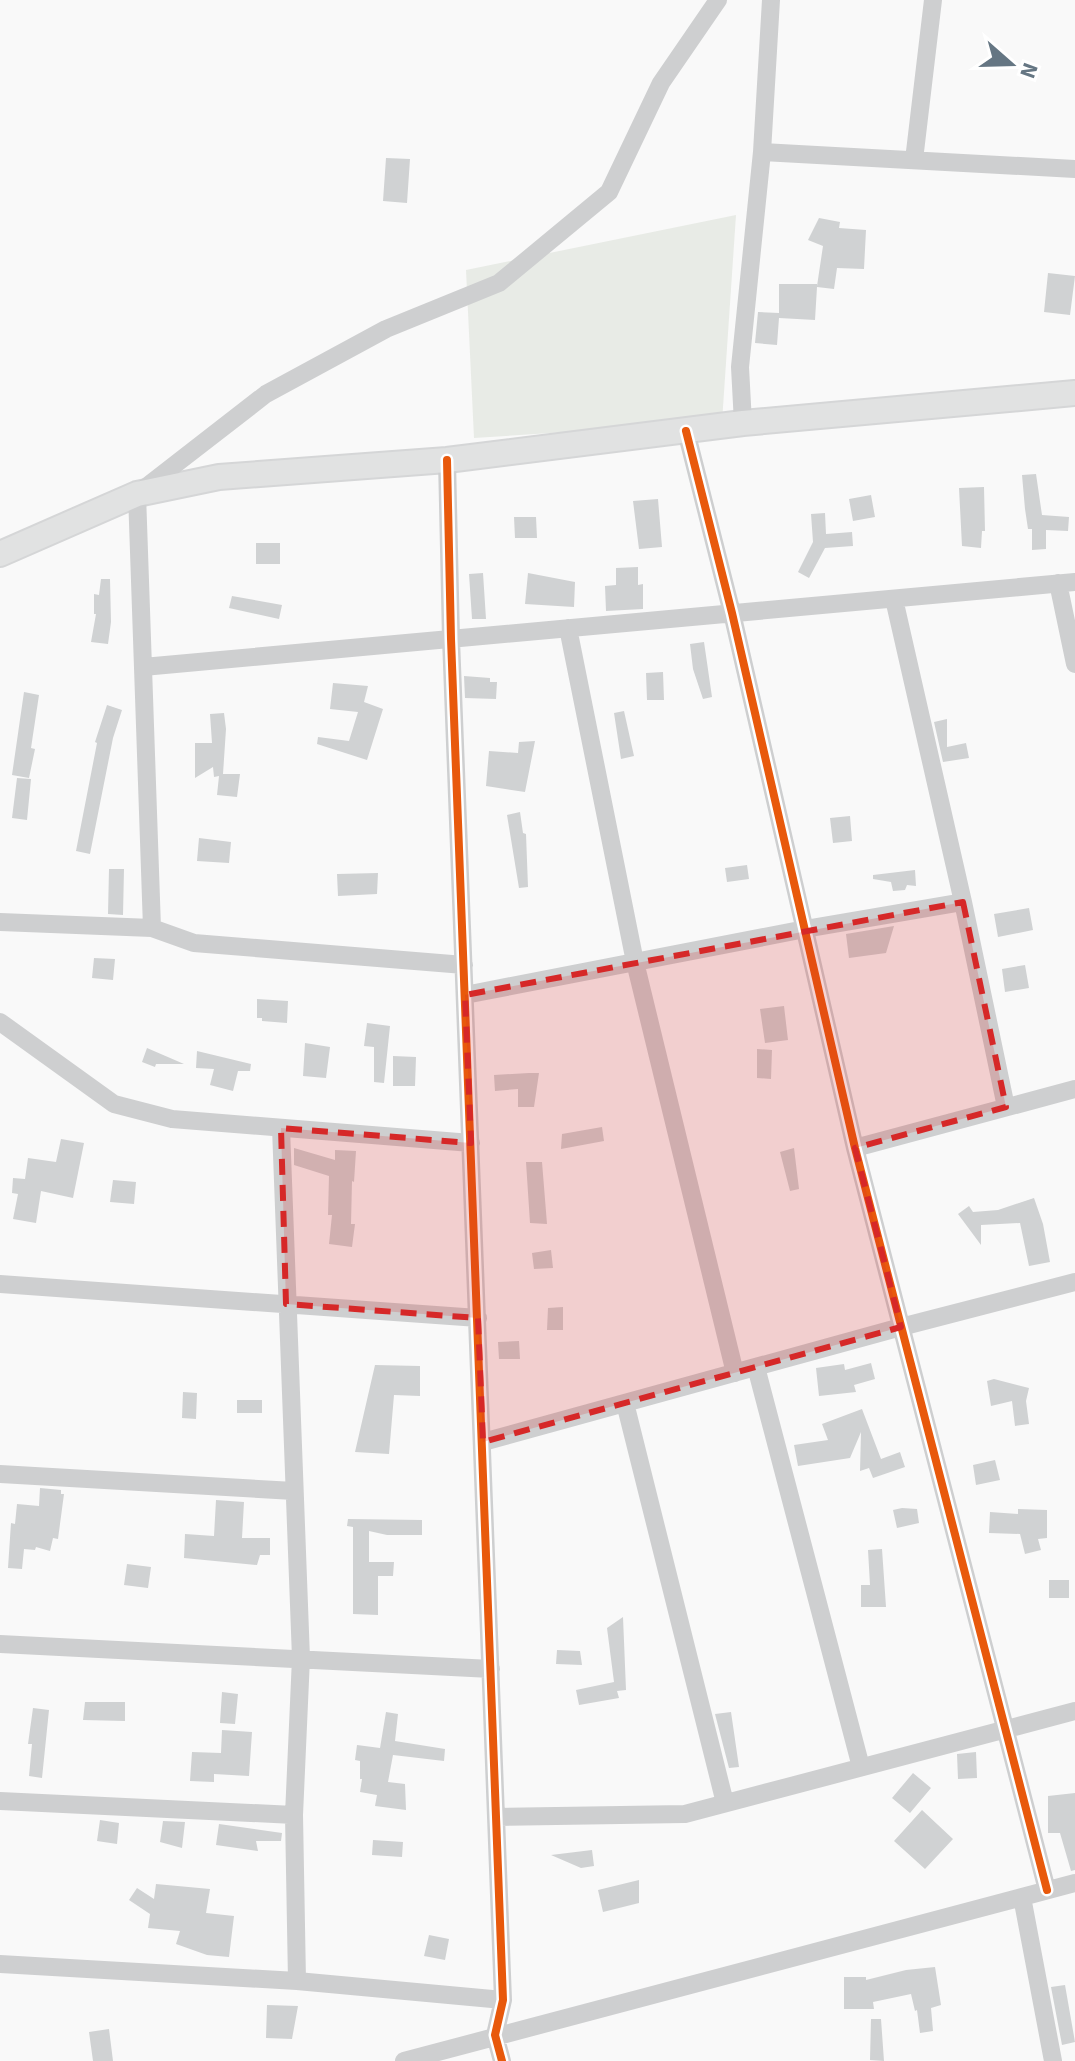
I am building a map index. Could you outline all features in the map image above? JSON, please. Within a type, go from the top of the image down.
[{"type":"main road","points":[[0,554],[137,494],[219,477],[447,460],[743,423],[1075,393]]},
{"type":"street","points":[[152,928],[137,494],[266,394],[386,329],[499,283],[609,192],[661,83],[718,0]]},
{"type":"street","points":[[743,423],[740,367],[762,152],[771,0]]},
{"type":"street","points":[[914,160],[933,0]]},
{"type":"street","points":[[762,152],[1075,169]]},
{"type":"street","points":[[686,431],[732,613],[855,1148],[1047,1890]]},
{"type":"street","points":[[447,460],[451,639],[503,2000],[495,2035],[502,2061]]},
{"type":"street","points":[[143,667],[1066,583],[1075,664]]},
{"type":"street","points":[[894,599],[1006,1107]]},
{"type":"street","points":[[568,628],[635,962],[735,1373]]},
{"type":"street","points":[[465,995],[805,929],[963,902]]},
{"type":"street","points":[[0,922],[152,928],[194,943],[464,965]]},
{"type":"street","points":[[0,1022],[114,1104],[172,1119],[471,1143]]},
{"type":"street","points":[[855,1148],[1075,1089]]},
{"type":"street","points":[[281,1128],[301,1658],[294,1815],[297,1981]]},
{"type":"street","points":[[0,1284],[478,1318]]},
{"type":"street","points":[[483,1442],[901,1327],[1074,1289]]},
{"type":"street","points":[[756,1367],[861,1767]]},
{"type":"street","points":[[625,1403],[725,1803]]},
{"type":"street","points":[[0,1474],[294,1491]]},
{"type":"street","points":[[0,1644],[491,1669]]},
{"type":"street","points":[[497,1817],[685,1814],[1075,1711]]},
{"type":"street","points":[[0,1801],[294,1815]]},
{"type":"street","points":[[404,2061],[1075,1883]]},
{"type":"street","points":[[1022,1897],[1053,2061]]},
{"type":"street","points":[[0,1964],[297,1981],[503,2000]]},
{"type":"highlighted area","points":[[963,902],[1006,1107],[855,1148],[901,1327],[483,1442],[478,1318],[286,1304],[281,1128],[471,1143],[465,995]]},
{"type":"shaded area","points":[[736,215],[722,422],[474,438],[466,270]]},
{"type":"building","points":[[386,158],[410,159],[407,203],[383,201]]},
{"type":"building","points":[[819,218],[840,222],[839,228],[866,230],[864,269],[837,268],[834,289],[817,287],[815,320],[779,318],[777,345],[755,343],[758,312],[779,313],[779,284],[817,286],[823,246],[808,240]]},
{"type":"building","points":[[1048,273],[1075,276],[1070,315],[1044,312]]},
{"type":"building","points":[[1036,474],[1042,515],[1069,517],[1068,531],[1046,530],[1046,549],[1032,550],[1032,529],[1028,529],[1022,475]]},
{"type":"building","points":[[984,487],[985,531],[982,531],[981,548],[962,546],[959,488]]},
{"type":"building","points":[[871,495],[875,517],[853,521],[849,499]]},
{"type":"building","points":[[658,499],[662,547],[639,549],[633,501]]},
{"type":"building","points":[[825,513],[826,534],[852,532],[853,546],[825,548],[809,578],[798,572],[813,542],[811,514]]},
{"type":"building","points":[[514,517],[536,517],[537,538],[515,538]]},
{"type":"building","points":[[256,543],[280,543],[280,564],[256,564]]},
{"type":"building","points":[[638,567],[638,585],[643,584],[643,609],[606,611],[605,586],[616,585],[616,568]]},
{"type":"building","points":[[483,573],[486,619],[472,619],[469,574]]},
{"type":"building","points":[[528,573],[575,582],[574,607],[525,604]]},
{"type":"building","points":[[101,579],[110,579],[108,644],[91,642],[96,614],[94,594],[99,595]]},
{"type":"building","points":[[232,596],[282,605],[279,619],[229,608]]},
{"type":"building","points":[[704,642],[712,697],[703,699],[693,669],[690,644]]},
{"type":"building","points":[[663,672],[664,700],[647,700],[646,673]]},
{"type":"building","points":[[464,676],[490,678],[490,682],[497,682],[496,699],[465,698]]},
{"type":"building","points":[[333,683],[368,686],[364,702],[383,709],[367,760],[317,744],[318,737],[349,741],[358,712],[330,709]]},
{"type":"building","points":[[24,692],[39,695],[31,748],[35,749],[29,778],[12,775]]},
{"type":"building","points":[[107,705],[122,710],[113,738],[90,854],[76,851],[95,742]]},
{"type":"building","points":[[624,711],[634,756],[621,759],[614,713]]},
{"type":"building","points":[[224,713],[223,774],[240,774],[237,797],[217,795],[219,776],[214,777],[213,767],[195,778],[195,743],[212,743],[210,714]]},
{"type":"building","points":[[947,719],[947,747],[966,743],[969,758],[943,762],[934,722]]},
{"type":"building","points":[[535,741],[525,792],[486,786],[489,751],[518,753],[519,742]]},
{"type":"building","points":[[17,778],[31,779],[27,820],[12,818]]},
{"type":"building","points":[[520,812],[523,833],[526,834],[528,887],[519,888],[507,815]]},
{"type":"building","points":[[850,816],[852,841],[833,843],[830,818]]},
{"type":"building","points":[[199,838],[231,842],[229,863],[197,861]]},
{"type":"building","points":[[747,865],[749,879],[727,882],[725,868]]},
{"type":"building","points":[[109,869],[124,869],[123,915],[108,914]]},
{"type":"building","points":[[915,870],[916,886],[907,885],[905,890],[893,891],[891,882],[873,879],[873,875]]},
{"type":"building","points":[[378,873],[377,894],[338,896],[337,874]]},
{"type":"building","points":[[1029,908],[1033,930],[998,937],[994,914]]},
{"type":"building","points":[[894,926],[886,953],[849,958],[846,934]]},
{"type":"building","points":[[94,958],[115,959],[113,980],[92,978]]},
{"type":"building","points":[[1025,965],[1029,988],[1005,992],[1002,969]]},
{"type":"building","points":[[257,999],[288,1001],[287,1023],[257,1018]]},
{"type":"building","points":[[784,1006],[788,1040],[765,1043],[760,1009]]},
{"type":"building","points":[[367,1023],[390,1026],[384,1083],[374,1082],[374,1047],[364,1046]]},
{"type":"building","points":[[305,1043],[330,1047],[326,1078],[303,1076]]},
{"type":"building","points":[[147,1048],[184,1064],[156,1064],[155,1067],[142,1062]]},
{"type":"building","points":[[757,1049],[772,1050],[771,1079],[757,1078]]},
{"type":"building","points":[[197,1051],[251,1064],[250,1071],[238,1071],[233,1091],[210,1085],[214,1069],[196,1068]]},
{"type":"building","points":[[393,1056],[416,1057],[415,1086],[393,1086]]},
{"type":"building","points":[[539,1073],[534,1107],[518,1107],[518,1089],[495,1091],[494,1075]]},
{"type":"building","points":[[602,1127],[604,1141],[561,1149],[562,1134]]},
{"type":"building","points":[[61,1139],[84,1143],[73,1198],[41,1191],[36,1223],[13,1219],[18,1194],[12,1193],[13,1178],[25,1179],[28,1158],[56,1162]]},
{"type":"building","points":[[294,1148],[335,1160],[335,1150],[356,1151],[352,1181],[351,1224],[355,1224],[352,1247],[329,1244],[332,1215],[328,1215],[329,1176],[294,1165]]},
{"type":"building","points":[[794,1148],[799,1189],[790,1191],[780,1152]]},
{"type":"building","points":[[526,1162],[542,1162],[547,1224],[530,1223]]},
{"type":"building","points":[[113,1180],[136,1182],[134,1204],[110,1202]]},
{"type":"building","points":[[1034,1198],[1043,1224],[1050,1262],[1029,1266],[1020,1223],[981,1225],[981,1245],[958,1214],[969,1206],[973,1212],[998,1210]]},
{"type":"building","points":[[551,1250],[553,1268],[534,1269],[532,1253]]},
{"type":"building","points":[[563,1307],[563,1330],[547,1330],[548,1308]]},
{"type":"building","points":[[519,1341],[520,1359],[499,1359],[498,1342]]},
{"type":"building","points":[[871,1363],[875,1379],[854,1385],[856,1392],[819,1396],[816,1368],[844,1364],[845,1370]]},
{"type":"building","points":[[375,1365],[420,1366],[420,1396],[394,1395],[389,1454],[355,1452]]},
{"type":"building","points":[[994,1379],[1029,1388],[1026,1401],[1029,1424],[1015,1426],[1012,1401],[991,1406],[987,1381]]},
{"type":"building","points":[[183,1392],[197,1393],[196,1419],[182,1418]]},
{"type":"building","points":[[237,1400],[262,1400],[262,1413],[237,1413]]},
{"type":"building","points":[[862,1409],[881,1459],[900,1452],[905,1467],[873,1478],[869,1468],[860,1471],[861,1432],[850,1458],[798,1466],[794,1445],[828,1440],[822,1424]]},
{"type":"building","points":[[995,1460],[1000,1480],[976,1485],[973,1465]]},
{"type":"building","points":[[40,1488],[61,1490],[64,1494],[58,1539],[53,1538],[50,1551],[36,1547],[35,1550],[24,1549],[22,1569],[8,1568],[11,1523],[15,1524],[17,1504],[39,1506]]},
{"type":"building","points":[[216,1500],[244,1502],[242,1538],[270,1538],[270,1555],[260,1555],[257,1565],[184,1558],[185,1534],[214,1536]]},
{"type":"building","points":[[917,1509],[919,1523],[897,1528],[893,1510]]},
{"type":"building","points":[[1018,1509],[1047,1510],[1047,1538],[1038,1539],[1041,1550],[1025,1554],[1020,1534],[989,1533],[990,1512],[1018,1514]]},
{"type":"building","points":[[348,1519],[422,1520],[422,1535],[387,1535],[369,1531],[369,1562],[394,1562],[393,1576],[378,1576],[378,1615],[353,1614],[353,1527],[347,1526]]},
{"type":"building","points":[[882,1549],[886,1607],[861,1607],[861,1585],[870,1585],[868,1550]]},
{"type":"building","points":[[127,1564],[151,1567],[148,1588],[124,1585]]},
{"type":"building","points":[[1049,1580],[1069,1580],[1069,1598],[1049,1598]]},
{"type":"building","points":[[623,1617],[626,1690],[617,1691],[619,1698],[579,1705],[576,1690],[614,1682],[607,1628]]},
{"type":"building","points":[[557,1650],[580,1651],[582,1665],[556,1664]]},
{"type":"building","points":[[222,1692],[238,1694],[235,1724],[220,1723]]},
{"type":"building","points":[[85,1702],[125,1702],[125,1721],[83,1720]]},
{"type":"building","points":[[33,1708],[49,1710],[42,1778],[29,1776],[32,1744],[28,1744]]},
{"type":"building","points":[[386,1712],[398,1714],[395,1741],[445,1749],[444,1761],[393,1755],[388,1782],[405,1784],[406,1810],[375,1806],[377,1795],[360,1792],[360,1761],[355,1760],[357,1745],[380,1748]]},
{"type":"building","points":[[731,1712],[739,1767],[729,1768],[715,1714]]},
{"type":"building","points":[[222,1730],[252,1732],[249,1776],[214,1774],[214,1782],[190,1781],[192,1752],[221,1753]]},
{"type":"building","points":[[976,1752],[977,1778],[958,1779],[957,1754]]},
{"type":"building","points":[[913,1773],[931,1788],[910,1813],[892,1798]]},
{"type":"building","points":[[1075,1793],[1075,1870],[1071,1871],[1060,1833],[1048,1833],[1048,1796]]},
{"type":"building","points":[[922,1810],[953,1839],[925,1869],[894,1841]]},
{"type":"building","points":[[100,1820],[119,1823],[117,1844],[97,1841]]},
{"type":"building","points":[[163,1821],[185,1822],[182,1848],[160,1842]]},
{"type":"building","points":[[219,1824],[282,1833],[281,1841],[256,1841],[258,1851],[216,1845]]},
{"type":"building","points":[[373,1840],[403,1842],[402,1857],[372,1855]]},
{"type":"building","points":[[592,1850],[594,1866],[581,1868],[551,1855]]},
{"type":"building","points":[[639,1880],[639,1903],[603,1912],[598,1890]]},
{"type":"building","points":[[156,1884],[210,1889],[206,1913],[234,1916],[229,1957],[207,1955],[176,1944],[180,1931],[148,1928],[150,1914],[129,1900],[137,1888],[154,1899]]},
{"type":"building","points":[[429,1935],[449,1939],[445,1960],[424,1956]]},
{"type":"building","points":[[935,1967],[941,2005],[931,2008],[933,2031],[920,2033],[911,1994],[873,2002],[874,2009],[844,2009],[844,1977],[866,1977],[866,1980],[906,1970]]},
{"type":"building","points":[[1065,1985],[1075,2042],[1062,2045],[1051,1987]]},
{"type":"building","points":[[267,2005],[298,2006],[292,2039],[266,2038]]},
{"type":"building","points":[[871,2019],[881,2019],[884,2061],[870,2060]]},
{"type":"building","points":[[109,2029],[113,2061],[93,2061],[89,2032]]},
{"type":"cycle path","points":[[686,431],[732,613],[855,1148],[1047,1890]]},
{"type":"cycle path","points":[[447,460],[451,639],[503,2000],[495,2035],[502,2061]]}]
